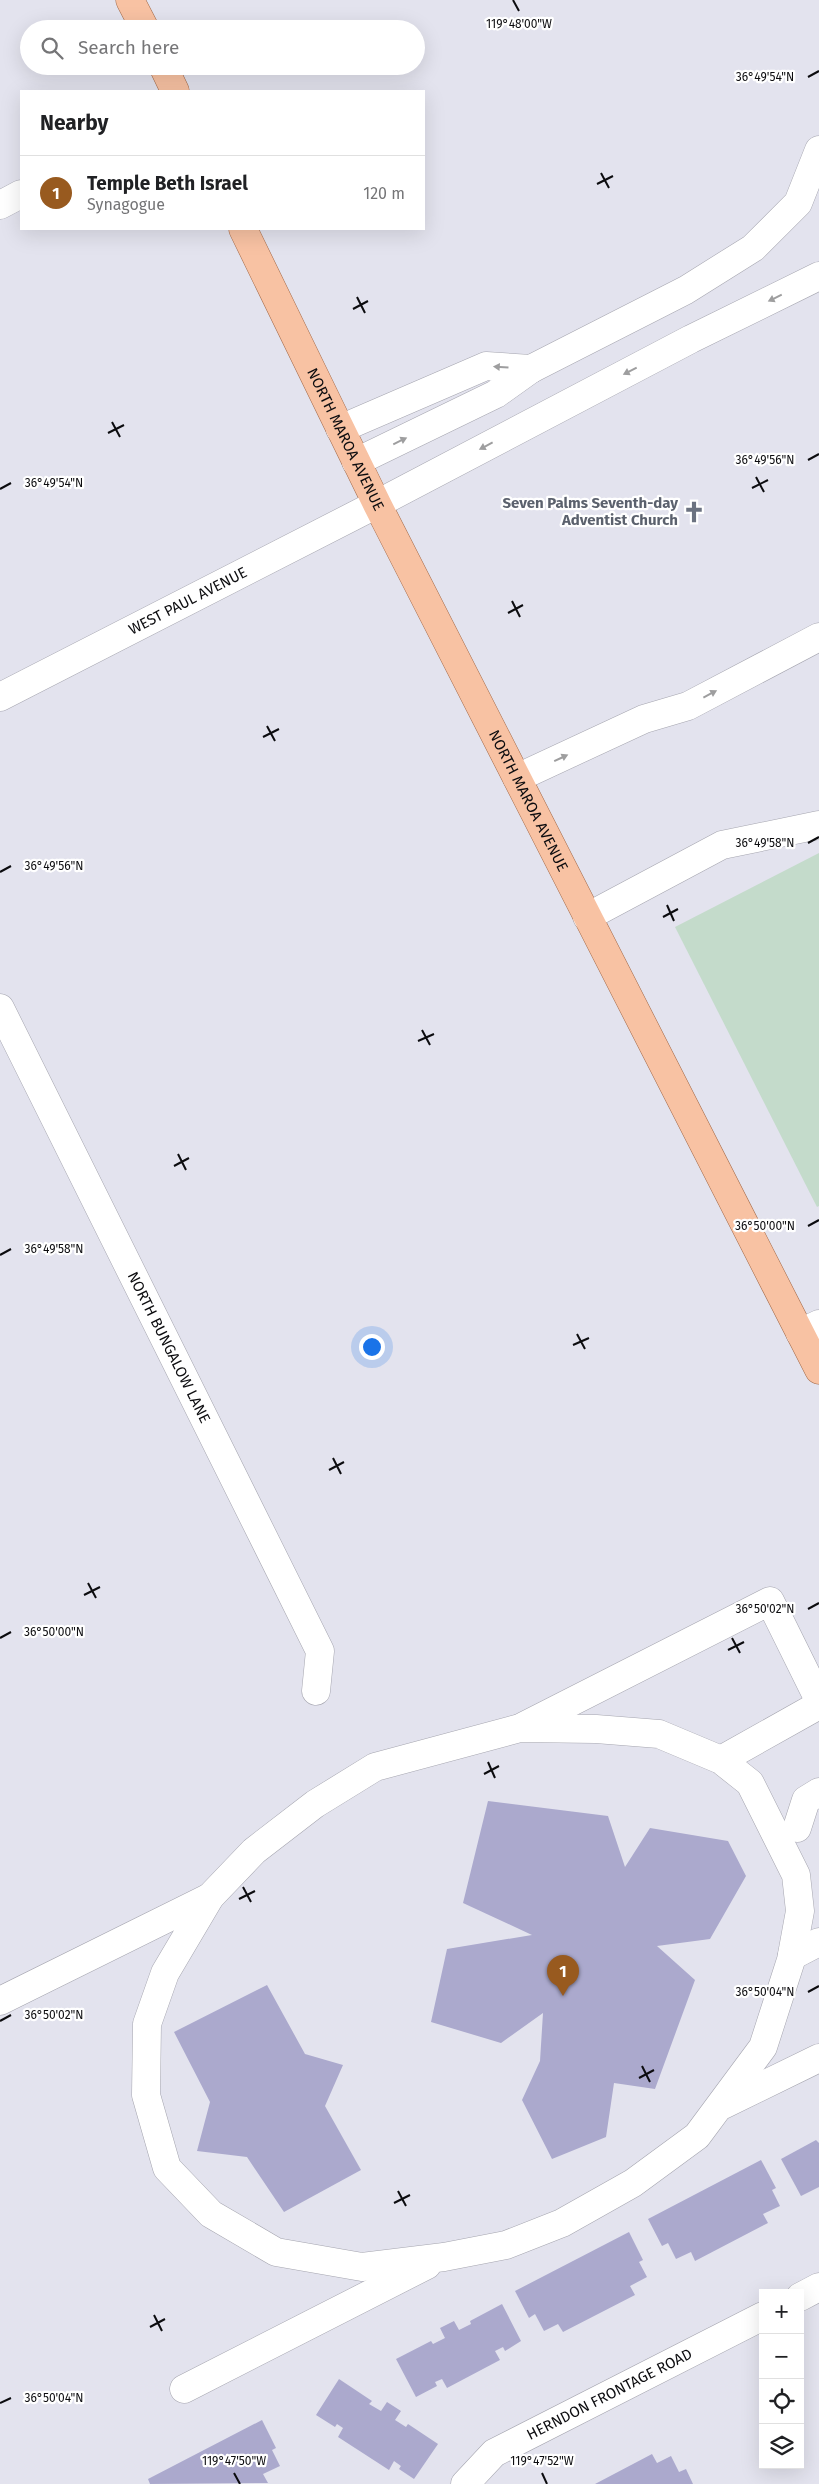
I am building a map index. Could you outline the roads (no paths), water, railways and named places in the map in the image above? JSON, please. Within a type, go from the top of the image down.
[{"type":"main road","points":[[130,0],[140,20]]},
{"type":"main road","points":[[167,75],[175,90]]},
{"type":"main road","name":"NORTH MAROA AVENUE","points":[[243,230],[377,504],[587,917],[809,1328],[819,1370]]},
{"type":"street","points":[[356,462],[496,394],[531,369],[686,290],[754,248],[798,203],[819,150]]},
{"type":"street","points":[[0,205],[20,195]]},
{"type":"street","name":"WEST PAUL AVENUE","points":[[0,697],[377,504],[683,343],[819,276]]},
{"type":"street","points":[[340,429],[486,366],[531,369]]},
{"type":"street","points":[[517,778],[644,719],[688,706],[819,637]]},
{"type":"street","points":[[587,917],[722,845],[819,824]]},
{"type":"street","name":"NORTH BUNGALOW LANE","points":[[0,1008],[320,1651],[316,1691]]},
{"type":"street","points":[[819,1700],[770,1601],[520,1728],[375,1767],[315,1804],[254,1851],[210,1897],[164,1973],[147,2024],[146,2094],[168,2168],[211,2214],[276,2252],[362,2267],[444,2257],[506,2245],[562,2223],[633,2183],[696,2136],[720,2107],[763,2047],[792,1956],[800,1911],[796,1875],[798,1832],[806,1800],[819,1792]]},
{"type":"street","points":[[721,1760],[819,1705]]},
{"type":"street","points":[[520,1728],[596,1729],[660,1734],[721,1760],[750,1783],[798,1832]]},
{"type":"street","points":[[0,2001],[210,1897]]},
{"type":"street","points":[[792,1956],[819,1942]]},
{"type":"street","points":[[720,2107],[819,2058]]},
{"type":"street","points":[[184,2389],[444,2257]]},
{"type":"street","points":[[804,2295],[819,2287]]},
{"type":"street","name":"HERNDON FRONTAGE ROAD","points":[[465,2484],[494,2453],[759,2318]]},
{"type":"place","name":"Seven Palms Seventh-day Adventist Church","points":[[694,512]]},
{"type":"place","name":"Temple Beth Israel","points":[[563,1996]]}]
